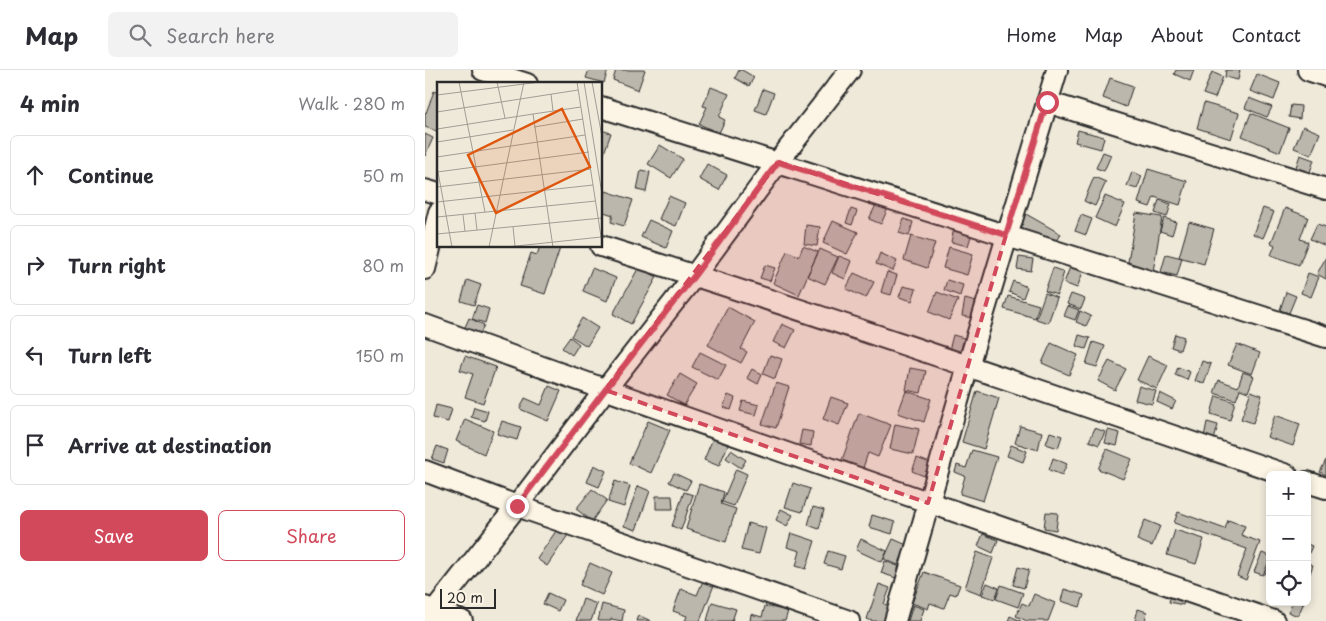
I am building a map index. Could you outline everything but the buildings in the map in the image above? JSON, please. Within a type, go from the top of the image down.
[{"type":"street","points":[[483,70],[521,82]]},
{"type":"street","points":[[462,621],[429,613],[517,506],[695,275],[778,162],[851,70]]},
{"type":"street","points":[[895,621],[1006,235],[1057,70]]},
{"type":"street","points":[[1308,70],[1326,76]]},
{"type":"street","points":[[1047,102],[1326,189]]},
{"type":"street","points":[[603,108],[1326,337]]},
{"type":"street","points":[[425,268],[437,220]]},
{"type":"street","points":[[603,247],[695,275],[968,366],[1275,471]]},
{"type":"street","points":[[425,325],[928,503],[1274,621]]},
{"type":"street","points":[[425,471],[517,506],[849,621]]},
{"type":"street","points":[[1311,483],[1326,488]]},
{"type":"highlighted area","points":[[778,162],[1006,235],[928,503],[605,390]]},
{"type":"route","points":[[517,506],[695,275],[778,162],[1006,235],[1047,102]]}]
